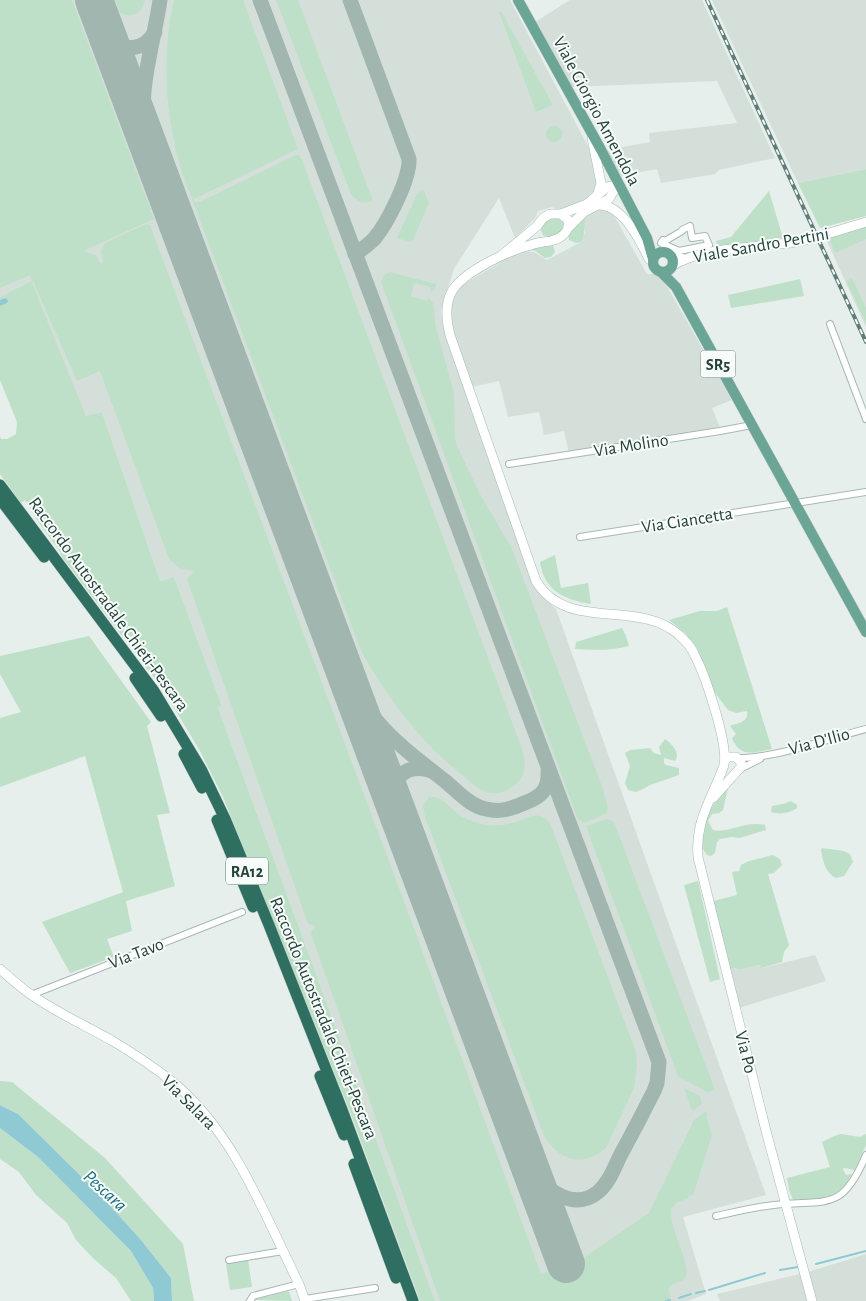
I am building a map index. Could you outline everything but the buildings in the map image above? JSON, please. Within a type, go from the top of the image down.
[{"type":"highway","name":"Raccordo Autostradale Chieti-Pescara","points":[[0,485],[148,683],[201,769],[226,821],[269,925],[344,1115],[413,1301]]},
{"type":"highway","name":"Raccordo Autostradale Chieti-Pescara","points":[[0,499],[140,685],[179,745],[196,776],[227,844],[298,1020],[405,1301]]},
{"type":"main road","name":"Viale Giorgio Amendola","points":[[518,0],[647,238],[653,261]]},
{"type":"main road","name":"Viale Giorgio Amendola","points":[[647,238],[664,250]]},
{"type":"main road","points":[[653,261],[656,254],[664,250]]},
{"type":"main road","name":"SR5","points":[[664,250],[673,260],[672,267],[676,287]]},
{"type":"main road","name":"SR5","points":[[653,261],[655,269],[661,272],[676,287],[866,632]]},
{"type":"main road","points":[[661,272],[672,267]]},
{"type":"street","points":[[591,132],[601,183],[599,200]]},
{"type":"street","points":[[618,184],[606,187],[599,200],[584,212],[564,234],[553,241],[545,241],[502,255],[459,280],[451,293],[446,316],[450,335],[536,581],[545,594],[556,602],[573,609],[642,618],[664,624],[678,633],[695,656],[719,725],[741,762],[737,771],[727,771],[719,725]]},
{"type":"street","points":[[502,255],[547,216],[561,214],[599,200],[613,207],[621,216],[653,261]]},
{"type":"street","points":[[561,214],[568,220],[569,227]]},
{"type":"street","name":"Viale Sandro Pertini","points":[[672,267],[684,259],[757,245],[795,242],[866,222]]},
{"type":"street","points":[[536,226],[537,232],[545,241]]},
{"type":"street","points":[[690,226],[692,238],[705,236],[709,245],[679,251],[664,250],[664,239],[665,241],[690,226]]},
{"type":"street","name":"Viale Sandro Pertini","points":[[664,250],[684,259]]},
{"type":"street","points":[[830,324],[866,419]]},
{"type":"street","name":"Via Molino","points":[[509,464],[752,425]]},
{"type":"street","name":"Via Ciancetta","points":[[580,537],[866,492]]},
{"type":"street","name":"Via D'Ilio","points":[[737,757],[753,758],[773,754],[866,729]]},
{"type":"street","name":"Via D'Ilio","points":[[737,771],[773,754]]},
{"type":"street","points":[[725,764],[728,757],[737,757]]},
{"type":"street","name":"Via Po","points":[[725,764],[699,827],[697,850],[699,865],[766,1131],[812,1301]]},
{"type":"street","name":"Via Po","points":[[709,802],[737,771]]},
{"type":"street","name":"Via Tavo","points":[[31,995],[242,912]]},
{"type":"street","name":"Via Salara","points":[[0,970],[31,995],[134,1055],[174,1084],[194,1102],[213,1123],[248,1178],[305,1300]]},
{"type":"street","points":[[716,1216],[787,1204],[820,1203],[835,1198],[850,1186],[860,1170],[866,1155]]},
{"type":"street","points":[[229,1260],[283,1251]]},
{"type":"street","points":[[250,1301],[253,1296],[299,1284]]},
{"type":"street","points":[[305,1300],[375,1288]]},
{"type":"shaded area","points":[[0,0],[510,0],[589,148],[597,182],[589,200],[563,210],[557,210],[552,207],[538,211],[535,218],[515,238],[499,198],[454,269],[441,310],[443,326],[534,587],[556,609],[766,1195],[683,1217],[706,1294],[688,1301],[435,1301],[218,708],[222,706],[174,577],[160,581],[102,412],[86,417],[32,282],[0,297]]},
{"type":"shaded area","points":[[570,0],[702,0],[775,158],[719,170],[715,174],[661,183],[657,169],[621,176],[606,150],[650,142],[649,133],[737,123],[717,81],[570,87],[535,22]]},
{"type":"shaded area","points":[[712,0],[866,0],[866,169],[798,183]]},
{"type":"shaded area","points":[[602,209],[613,214],[647,274],[658,275],[668,288],[732,400],[712,408],[720,427],[569,453],[564,431],[544,435],[539,412],[508,417],[499,381],[472,387],[450,325],[452,300],[460,286],[520,251],[534,252],[547,260],[581,242],[585,232],[583,223],[587,216]]},
{"type":"shaded area","points":[[866,227],[866,327],[826,239]]},
{"type":"shaded area","points":[[815,955],[826,981],[739,1008],[729,966],[738,970],[760,965],[762,968]]},
{"type":"shaded area","points":[[866,1254],[866,1301],[720,1301],[717,1294],[808,1272]]},
{"type":"green space","points":[[0,0],[72,0],[154,219],[83,251],[96,255],[100,263],[103,262],[101,251],[105,243],[146,224],[150,225],[401,893],[541,1274],[585,1257],[649,1213],[694,1120],[706,1111],[712,1135],[693,1195],[689,1196],[688,1199],[677,1202],[671,1209],[673,1227],[683,1255],[686,1272],[685,1279],[672,1285],[669,1289],[671,1301],[440,1301],[311,934],[315,927],[308,924],[187,579],[194,571],[179,568],[169,559],[100,371],[77,381],[33,281],[86,416],[102,412],[160,581],[174,577],[222,706],[218,708],[435,1301],[420,1301],[350,1112],[223,797],[200,751],[164,691],[62,557],[25,500],[21,503],[0,474],[0,437],[1,439],[7,439],[16,434],[17,422],[0,380],[0,297],[32,281],[30,275],[0,288]]},
{"type":"green space","points":[[115,0],[145,0],[144,5],[136,14],[125,15],[120,13]]},
{"type":"green space","points":[[174,0],[243,0],[298,149],[194,199],[194,202],[199,202],[296,155],[299,155],[302,160],[522,749],[525,764],[524,772],[516,784],[505,791],[492,793],[481,790],[446,762],[418,733],[393,702],[361,651],[183,175],[172,132],[167,88],[167,44]]},
{"type":"green space","points":[[276,0],[298,0],[373,201],[361,202],[351,194]]},
{"type":"green space","points":[[501,11],[553,105],[536,112],[499,12]]},
{"type":"green space","points":[[551,126],[557,126],[562,131],[560,140],[551,142],[546,137],[546,131]]},
{"type":"green space","points":[[866,169],[866,216],[820,228],[798,183]]},
{"type":"green space","points":[[423,189],[429,203],[413,240],[409,242],[397,238],[417,194]]},
{"type":"green space","points":[[769,191],[783,238],[718,248],[716,241],[731,237]]},
{"type":"green space","points":[[596,209],[602,209],[594,211],[586,218],[581,242],[576,243],[569,240],[568,233],[586,215]]},
{"type":"green space","points":[[556,217],[564,223],[561,231],[549,237],[543,235],[541,230],[544,223],[548,219]]},
{"type":"green space","points":[[866,227],[866,239],[835,253],[829,238]]},
{"type":"green space","points":[[553,245],[555,252],[551,257],[545,258],[535,251],[519,252],[469,278],[520,249]]},
{"type":"green space","points":[[390,272],[436,284],[435,289],[430,293],[431,287],[414,283],[411,296],[427,301],[428,297],[433,303],[436,328],[454,393],[455,438],[457,446],[480,494],[512,549],[603,789],[608,808],[607,813],[584,823],[578,820],[381,282],[383,276]]},
{"type":"green space","points":[[852,278],[866,308],[866,323],[846,281]]},
{"type":"green space","points":[[800,279],[804,296],[731,308],[728,295]]},
{"type":"green space","points":[[555,555],[561,588],[588,583],[591,604],[564,597],[551,587],[542,572],[540,562]]},
{"type":"green space","points":[[727,607],[772,749],[744,752],[735,745],[732,738],[736,734],[730,726],[745,720],[747,711],[736,713],[728,710],[712,689],[697,648],[685,633],[669,620],[700,611],[717,611]]},
{"type":"green space","points":[[622,628],[629,646],[595,650],[575,649],[576,642]]},
{"type":"green space","points":[[89,636],[151,722],[147,726],[170,813],[157,815],[175,886],[126,901],[132,931],[107,939],[114,957],[70,973],[42,922],[123,892],[85,756],[0,787],[0,718],[21,712],[0,674],[0,656]]},
{"type":"green space","points":[[665,739],[673,746],[677,758],[675,761],[664,758],[664,763],[679,768],[679,775],[636,792],[628,790],[625,783],[630,766],[625,753],[630,750],[650,748],[654,753],[661,755],[659,747]]},
{"type":"green space","points":[[738,774],[728,788],[723,810],[712,814],[708,821],[713,830],[718,831],[751,824],[765,825],[766,830],[740,838],[720,839],[717,842],[715,853],[711,856],[707,855],[702,845],[701,835],[704,824],[716,801]]},
{"type":"green space","points":[[429,797],[442,800],[461,816],[480,824],[505,825],[538,815],[550,823],[636,1052],[637,1066],[634,1088],[606,1148],[589,1158],[580,1160],[564,1156],[550,1145],[544,1136],[425,817],[423,806]]},
{"type":"green space","points":[[791,801],[797,805],[797,808],[785,813],[771,812],[772,806]]},
{"type":"green space","points":[[607,819],[614,822],[715,1090],[707,1092],[678,1076],[586,826]]},
{"type":"green space","points":[[821,849],[840,850],[850,854],[853,862],[844,876],[836,878],[830,873],[822,858]]},
{"type":"green space","points":[[773,855],[780,859],[782,865],[774,873],[768,874],[789,945],[784,952],[782,962],[761,968],[760,965],[738,970],[735,968],[731,969],[713,901],[737,895],[732,872],[739,871],[741,865]]},
{"type":"green space","points":[[698,881],[720,979],[710,982],[684,885]]},
{"type":"green space","points":[[0,1081],[12,1082],[105,1158],[183,1244],[194,1301],[172,1301],[171,1278],[141,1240],[103,1198],[18,1114],[0,1105]]},
{"type":"green space","points":[[684,1088],[700,1096],[702,1104],[692,1111]]},
{"type":"green space","points":[[0,1128],[38,1157],[131,1251],[153,1288],[154,1301],[131,1301],[116,1278],[76,1240],[67,1223],[36,1195],[19,1172],[0,1159]]},
{"type":"green space","points":[[841,1134],[860,1137],[866,1134],[866,1145],[855,1170],[843,1169],[846,1175],[853,1174],[835,1194],[820,1199],[793,1200],[787,1178],[830,1167],[822,1142]]},
{"type":"green space","points":[[248,1259],[252,1287],[230,1290],[226,1264]]},
{"type":"green space","points":[[287,1291],[292,1301],[253,1300]]},
{"type":"water","name":"Pescara","points":[[0,1105],[18,1114],[103,1198],[141,1240],[171,1278],[172,1301],[154,1301],[153,1288],[131,1251],[38,1157],[0,1128]]},
{"type":"waterway","points":[[0,303],[5,301]]},
{"type":"waterway","points":[[816,1264],[866,1251]]},
{"type":"waterway","points":[[780,1270],[798,1267]]},
{"type":"waterway","points":[[709,1290],[765,1273]]},
{"type":"waterway","points":[[696,1293],[705,1291]]},
{"type":"waterway","points":[[679,1298],[691,1294]]},
{"type":"waterway","points":[[666,1301],[670,1300]]},
{"type":"taxiway","points":[[147,140],[144,124],[144,89],[160,0]]},
{"type":"taxiway","points":[[260,0],[659,1062],[657,1083],[654,1091],[611,1175],[598,1192],[580,1200],[562,1197],[546,1186],[533,1172]]},
{"type":"taxiway","points":[[350,0],[409,159],[402,189],[385,223],[374,239],[355,254]]},
{"type":"taxiway","points":[[108,36],[120,45],[133,48],[145,43],[155,32]]},
{"type":"taxiway","points":[[343,664],[358,693],[384,729],[464,798],[475,805],[491,810],[502,810],[532,800],[544,791],[548,771]]},
{"type":"taxiway","points":[[394,800],[395,784],[403,773],[416,769],[432,771]]},
{"type":"runway","points":[[94,0],[566,1264]]},
{"type":"railway","points":[[707,0],[866,342]]}]
